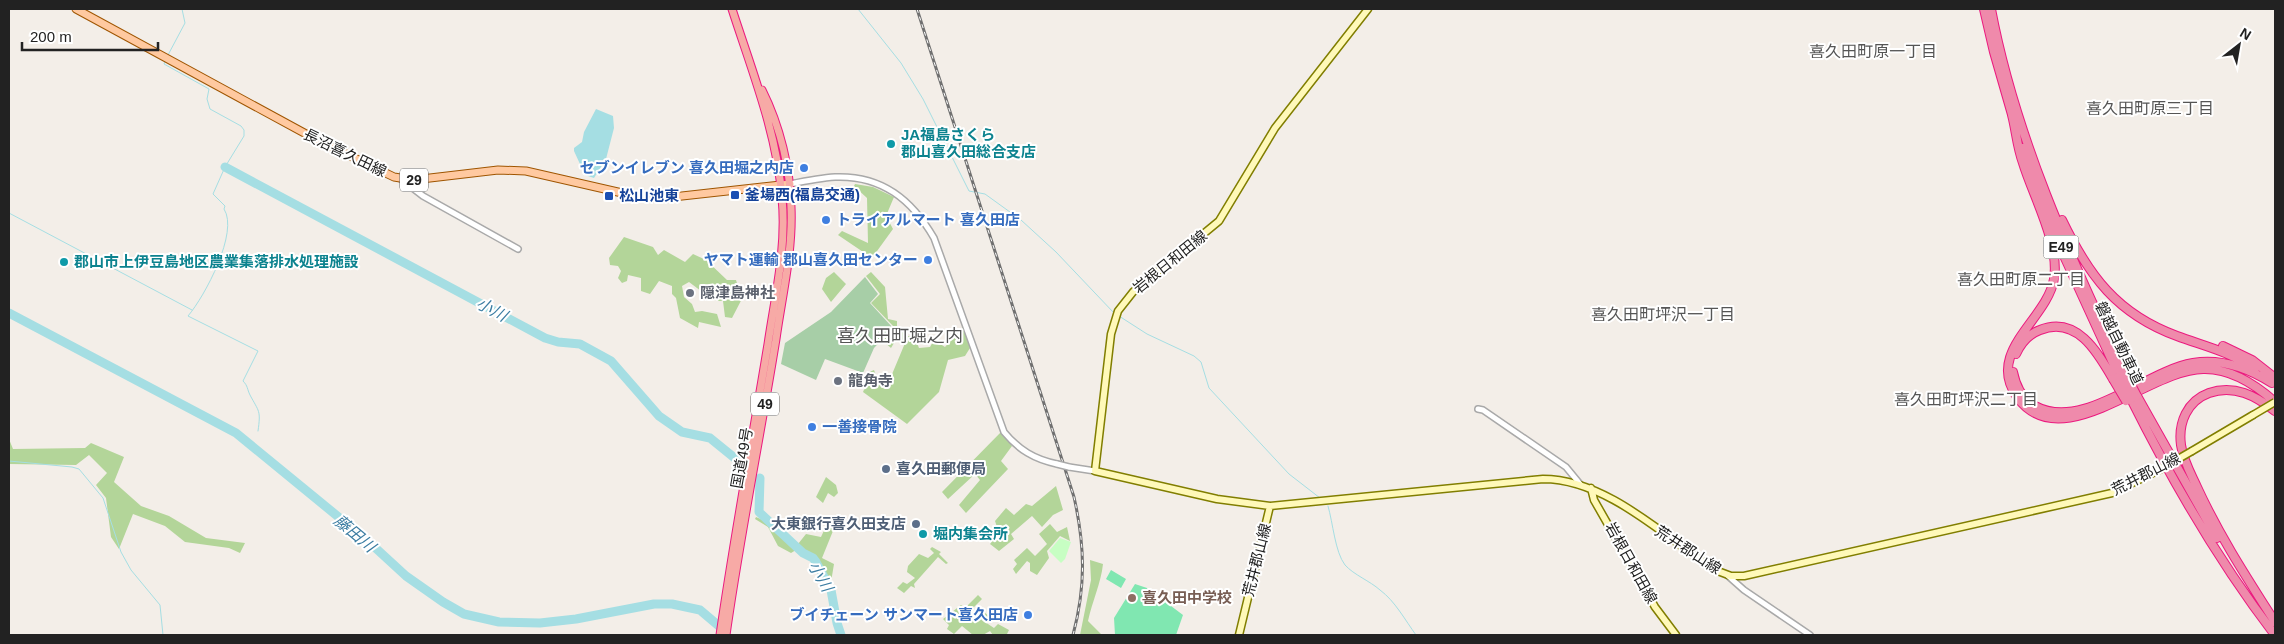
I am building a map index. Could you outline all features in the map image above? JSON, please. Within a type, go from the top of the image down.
[{"type":"highway","name":"国道49号","points":[[726,635],[725,621],[780,272],[784,224],[781,185],[774,145],[756,81],[732,9]]},
{"type":"highway","name":"磐越自動車道","points":[[1984,9],[2012,115],[2035,183],[2065,258],[2119,376],[2203,515],[2238,570],[2275,622]]},
{"type":"highway","name":"磐越自動車道","points":[[1991,9],[2006,72],[2031,150],[2119,376]]},
{"type":"highway","name":"国道49号","points":[[720,635],[725,621],[786,275],[792,222],[790,184],[776,126],[768,102],[756,81]]},
{"type":"highway","points":[[2012,115],[2022,160],[2050,241],[2055,267],[2054,282],[2049,296],[2017,341],[2010,356],[2008,371],[2014,392],[2022,403],[2034,412],[2050,417],[2066,418],[2091,413],[2157,380],[2195,369],[2220,370],[2250,384],[2275,402]]},
{"type":"highway","points":[[2031,150],[2063,222],[2090,271],[2108,293],[2122,305],[2159,328],[2235,351],[2252,360],[2274,383]]},
{"type":"highway","points":[[2274,383],[2237,366],[2223,363],[2199,362],[2160,373],[2090,408],[2070,412],[2056,412],[2038,407],[2021,394],[2014,378],[2014,360],[2021,344],[2031,335],[2049,327],[2062,327],[2075,332],[2087,340],[2100,357],[2119,376],[2131,398],[2151,447],[2222,559],[2275,635]]},
{"type":"highway","points":[[2157,380],[2193,372],[2216,374],[2246,386],[2275,410]]},
{"type":"highway","points":[[2275,410],[2243,392],[2229,389],[2214,391],[2202,396],[2192,404],[2185,414],[2180,433],[2186,463],[2208,509],[2275,622]]},
{"type":"main road","name":"長沼喜久田線","points":[[76,9],[319,141],[401,179],[440,178],[498,170],[526,171],[644,198],[664,198],[790,184]]},
{"type":"main road","name":"岩根日和田線","points":[[1095,471],[1110,334],[1121,306],[1132,292],[1219,221],[1275,128],[1368,9]]},
{"type":"main road","name":"荒井郡山線","points":[[1239,635],[1270,506],[1543,479],[1580,484],[1610,497],[1711,567],[1727,575],[1751,576],[2077,501],[2121,489],[2159,470],[2275,402]]},
{"type":"main road","points":[[1095,471],[1217,499],[1270,506]]},
{"type":"main road","name":"岩根日和田線","points":[[1591,488],[1594,500],[1655,608],[1676,635]]},
{"type":"street","points":[[790,184],[836,177],[867,180],[896,194],[916,210],[934,238],[1004,432],[1018,448],[1027,454],[1057,464],[1095,471]]},
{"type":"street","points":[[401,179],[423,196],[518,249]]},
{"type":"street","points":[[1478,409],[1483,410],[1566,467],[1580,484]]},
{"type":"street","points":[[1727,575],[1744,590],[1810,635]]},
{"type":"green space","points":[[855,184],[873,187],[894,197],[886,216],[893,229],[872,258],[838,235],[842,231],[868,243],[867,198],[854,186]]},
{"type":"green space","points":[[624,237],[653,247],[658,255],[664,250],[685,262],[693,254],[706,260],[727,280],[736,280],[739,290],[745,293],[732,318],[725,317],[723,301],[718,301],[715,295],[701,291],[689,282],[682,286],[684,297],[692,304],[695,312],[702,311],[717,314],[721,327],[699,322],[698,328],[680,318],[676,298],[672,294],[672,286],[659,281],[650,294],[641,291],[641,278],[628,275],[627,281],[622,283],[618,278],[621,271],[618,266],[610,265],[609,258]]},
{"type":"green space","points":[[834,272],[846,284],[831,302],[822,289],[826,278]]},
{"type":"green space","points":[[871,272],[885,287],[888,319],[897,321],[897,326],[908,332],[903,342],[893,336],[894,343],[891,348],[883,341],[894,327],[871,303],[880,294],[866,276]]},
{"type":"green space","points":[[865,277],[878,294],[870,303],[893,328],[874,348],[863,373],[825,359],[816,380],[781,364],[785,343],[831,312]]},
{"type":"green space","points":[[963,327],[970,348],[965,356],[948,360],[939,392],[907,424],[863,392],[869,378],[867,373],[874,370],[876,375],[890,379],[908,336],[915,338],[919,348],[930,347],[934,340],[945,347]]},
{"type":"green space","points":[[1001,432],[1012,446],[1001,461],[1008,469],[966,513],[959,505],[980,480],[975,474],[948,499],[942,492]]},
{"type":"green space","points":[[9,439],[13,449],[85,448],[91,443],[124,457],[114,482],[141,506],[169,516],[206,538],[245,543],[240,553],[229,548],[185,542],[165,526],[133,514],[119,549],[111,537],[106,498],[96,485],[107,473],[89,455],[76,465],[9,464]]},
{"type":"green space","points":[[826,477],[836,485],[838,493],[834,497],[828,493],[823,503],[816,497]]},
{"type":"green space","points":[[1056,486],[1063,510],[1053,515],[1042,527],[1032,516],[1011,534],[1014,539],[999,551],[990,544],[999,533],[995,521],[1006,508],[1014,515],[1026,504],[1032,506]]},
{"type":"green space","points":[[756,517],[772,524],[796,550],[791,553],[778,546],[768,527],[755,519]]},
{"type":"green space","points":[[827,524],[835,526],[822,558],[834,564],[831,582],[817,561],[798,544],[806,534],[821,537]]},
{"type":"green space","points":[[1050,524],[1057,532],[1067,527],[1070,541],[1060,536],[1047,551],[1049,558],[1037,575],[1030,571],[1030,563],[1027,561],[1016,574],[1013,569],[1017,564],[1014,560],[1027,548],[1035,556],[1047,544],[1039,534]]},
{"type":"green space","points":[[1060,538],[1071,542],[1065,559],[1061,563],[1049,551]]},
{"type":"green space","points":[[932,547],[941,552],[939,554],[948,563],[946,564],[938,557],[914,584],[915,588],[911,586],[904,593],[897,588],[903,582],[907,584],[915,578],[907,572],[908,566],[919,554],[928,558],[934,553],[930,549]]},
{"type":"green space","points":[[1090,560],[1103,564],[1088,621],[1102,635],[1080,635],[1091,580]]},
{"type":"green space","points":[[1111,570],[1126,579],[1121,588],[1106,579]]},
{"type":"green space","points":[[1135,584],[1147,588],[1183,615],[1176,635],[1115,635],[1114,618]]},
{"type":"green space","points":[[978,595],[982,599],[971,610],[980,619],[985,613],[989,616],[985,622],[994,628],[998,624],[1009,630],[1007,634],[993,635],[990,631],[983,635],[973,635],[962,626],[954,634],[947,629],[949,625],[943,619],[961,605],[965,608]]},
{"type":"water","points":[[596,109],[613,116],[614,128],[606,159],[594,178],[585,175],[574,148],[582,142],[584,132]]},
{"type":"waterway","points":[[168,55],[185,23],[182,9]]},
{"type":"waterway","points":[[858,9],[901,63],[923,99],[969,191],[985,194],[1021,220],[1056,252],[1114,313]]},
{"type":"waterway","points":[[165,61],[164,64],[209,89],[207,99],[210,109],[241,126],[244,130],[244,136],[225,167],[213,194],[225,206],[227,233],[224,248],[211,279],[188,316],[258,351],[243,381],[258,412],[258,431]]},
{"type":"waterway","name":"小川","points":[[225,167],[545,338],[558,342],[580,344],[611,361],[659,416],[682,432],[710,438],[742,464]]},
{"type":"waterway","points":[[9,213],[192,310]]},
{"type":"waterway","name":"藤田川","points":[[9,313],[236,433],[369,542],[406,576],[464,614],[499,622],[540,623],[576,619],[654,604],[672,604],[700,610],[726,632]]},
{"type":"waterway","points":[[1119,316],[1147,334],[1194,356],[1201,362],[1209,388],[1289,474],[1320,498]]},
{"type":"waterway","points":[[9,461],[79,469],[103,498],[121,552],[131,570],[160,605],[163,635]]},
{"type":"waterway","name":"小川","points":[[760,478],[759,512],[803,553],[813,558],[816,562],[831,590],[841,635]]},
{"type":"waterway","points":[[1328,506],[1337,545],[1345,565],[1385,594],[1416,635]]},
{"type":"railway","points":[[917,9],[1074,497],[1082,549],[1082,583],[1073,635]]},
{"type":"place","name":"JA福島さくら 郡山喜久田総合支店","points":[[891,144]]},
{"type":"place","name":"セブンイレブン 喜久田堀之内店","points":[[804,168]]},
{"type":"place","name":"釜場西(福島交通)","points":[[735,195]]},
{"type":"place","name":"松山池東","points":[[609,196]]},
{"type":"place","name":"トライアルマート 喜久田店","points":[[826,220]]},
{"type":"place","name":"ヤマト運輸 郡山喜久田センター","points":[[928,260]]},
{"type":"place","name":"郡山市上伊豆島地区農業集落排水処理施設","points":[[64,262]]},
{"type":"place","name":"隠津島神社","points":[[690,293]]},
{"type":"place","name":"龍角寺","points":[[838,381]]},
{"type":"place","name":"一善接骨院","points":[[812,427]]},
{"type":"place","name":"喜久田郵便局","points":[[886,469]]},
{"type":"place","name":"大東銀行喜久田支店","points":[[916,524]]},
{"type":"place","name":"堀内集会所","points":[[923,534]]},
{"type":"place","name":"喜久田中学校","points":[[1132,598]]},
{"type":"place","name":"ブイチェーン サンマート喜久田店","points":[[1028,615]]},
{"type":"district","name":"喜久田町原一丁目","points":[[1873,51]]},
{"type":"district","name":"喜久田町原三丁目","points":[[2150,108]]},
{"type":"district","name":"喜久田町原二丁目","points":[[2021,279]]},
{"type":"district","name":"喜久田町坪沢一丁目","points":[[1663,314]]},
{"type":"district","name":"喜久田町堀之内","points":[[900,336]]},
{"type":"district","name":"喜久田町坪沢二丁目","points":[[1966,399]]}]
